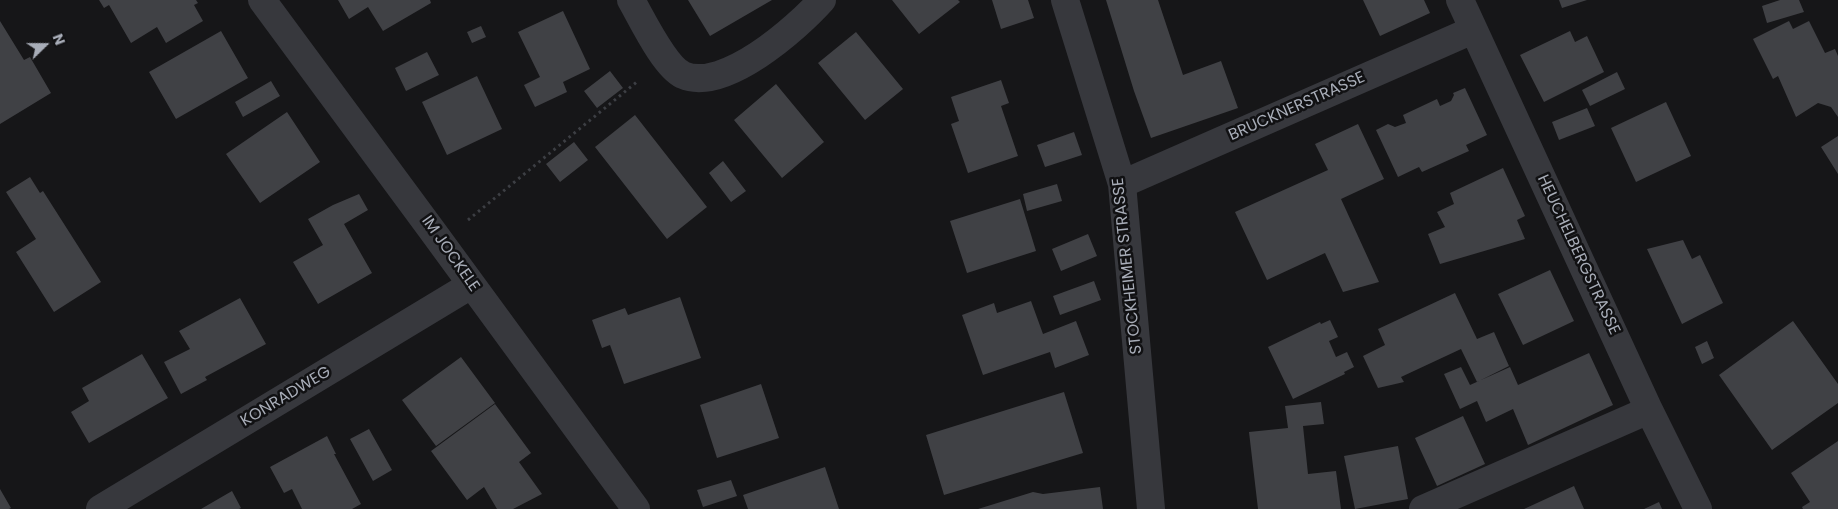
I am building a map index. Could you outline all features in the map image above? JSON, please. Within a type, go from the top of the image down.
[{"type":"street","name":"IM JOCKELE","points":[[262,0],[442,242],[636,509]]},
{"type":"street","points":[[631,0],[665,58],[682,75],[699,78],[718,76],[759,56],[810,13],[822,0]]},
{"type":"street","name":"STOCKHEIMER STRASSE","points":[[1065,0],[1122,184],[1151,509]]},
{"type":"street","name":"HEUCHELBERGSTRASSE","points":[[1460,0],[1570,235],[1649,410],[1698,509]]},
{"type":"street","name":"BRUCKNERSTRASSE","points":[[1122,184],[1473,30]]},
{"type":"street","name":"KONRADWEG","points":[[100,509],[471,284]]},
{"type":"street","points":[[1423,509],[1649,410]]},
{"type":"path","points":[[442,242],[665,58]]},
{"type":"building","points":[[99,0],[196,0],[198,3],[194,5],[203,21],[166,43],[157,27],[131,43],[109,5],[104,8]]},
{"type":"building","points":[[338,0],[430,0],[431,3],[383,31],[368,7],[349,19]]},
{"type":"building","points":[[688,0],[772,0],[710,36]]},
{"type":"building","points":[[892,0],[958,0],[960,2],[919,34]]},
{"type":"building","points":[[992,0],[1028,0],[1034,18],[1001,29]]},
{"type":"building","points":[[1106,0],[1158,0],[1183,75],[1221,61],[1238,108],[1151,138],[1134,91]]},
{"type":"building","points":[[1363,0],[1424,0],[1430,13],[1380,36]]},
{"type":"building","points":[[1559,0],[1587,0],[1562,8]]},
{"type":"building","points":[[1780,0],[1799,0],[1804,12],[1767,23],[1762,6]]},
{"type":"building","points":[[563,11],[590,69],[563,82],[567,92],[535,107],[524,85],[540,77],[518,32]]},
{"type":"building","points":[[0,21],[24,60],[30,57],[51,93],[0,124]]},
{"type":"building","points":[[1789,21],[1793,29],[1809,21],[1825,53],[1835,49],[1838,56],[1838,117],[1831,107],[1818,103],[1796,117],[1778,76],[1773,79],[1753,39]]},
{"type":"building","points":[[481,26],[486,37],[472,43],[467,32]]},
{"type":"building","points":[[221,31],[248,78],[176,119],[149,72]]},
{"type":"building","points":[[1570,31],[1575,42],[1587,36],[1604,72],[1544,102],[1520,55]]},
{"type":"building","points":[[856,32],[903,89],[865,120],[818,63]]},
{"type":"building","points":[[427,52],[439,75],[406,91],[395,68]]},
{"type":"building","points":[[610,71],[623,88],[597,108],[584,91]]},
{"type":"building","points":[[1617,72],[1625,89],[1590,106],[1582,90]]},
{"type":"building","points":[[477,76],[502,129],[447,155],[422,102]]},
{"type":"building","points":[[1001,80],[1009,103],[1001,106],[1018,156],[968,173],[951,124],[959,121],[951,97]]},
{"type":"building","points":[[271,81],[280,96],[243,117],[235,102]]},
{"type":"building","points":[[776,84],[824,142],[782,178],[734,120]]},
{"type":"building","points":[[1465,88],[1487,135],[1466,145],[1469,151],[1422,172],[1419,167],[1398,177],[1376,130],[1388,124],[1395,127],[1406,123],[1403,115],[1437,99],[1440,106],[1451,101],[1453,93]]},
{"type":"building","points":[[1666,102],[1691,156],[1636,182],[1611,128]]},
{"type":"building","points":[[1587,108],[1595,126],[1559,140],[1552,122]]},
{"type":"building","points":[[287,112],[320,162],[260,203],[226,154]]},
{"type":"building","points":[[635,115],[707,207],[667,239],[595,147]]},
{"type":"building","points":[[1358,124],[1384,179],[1341,199],[1379,282],[1343,292],[1325,253],[1267,280],[1235,212],[1328,170],[1315,144]]},
{"type":"building","points":[[1074,132],[1082,155],[1045,167],[1037,145]]},
{"type":"building","points":[[1838,136],[1838,174],[1821,147]]},
{"type":"building","points":[[574,142],[588,160],[560,182],[546,164]]},
{"type":"building","points":[[723,161],[746,191],[731,202],[709,173]]},
{"type":"building","points":[[1503,168],[1525,216],[1517,220],[1525,239],[1440,264],[1428,234],[1445,227],[1437,212],[1454,204],[1450,193]]},
{"type":"building","points":[[30,177],[40,193],[43,191],[101,282],[54,312],[16,252],[36,239],[6,192]]},
{"type":"building","points":[[1057,184],[1062,201],[1027,211],[1023,194]]},
{"type":"building","points":[[359,194],[368,210],[344,224],[372,273],[318,304],[293,262],[323,245],[308,219],[333,205]]},
{"type":"building","points":[[1020,199],[1036,251],[967,273],[950,221]]},
{"type":"building","points":[[1088,234],[1097,256],[1061,271],[1052,249]]},
{"type":"building","points":[[1683,240],[1692,259],[1700,255],[1723,303],[1682,324],[1647,249]]},
{"type":"building","points":[[1550,270],[1574,321],[1523,345],[1498,294]]},
{"type":"building","points":[[1094,281],[1101,300],[1060,315],[1053,296]]},
{"type":"building","points":[[1455,293],[1477,339],[1494,332],[1509,366],[1477,382],[1461,349],[1401,377],[1404,382],[1378,388],[1363,356],[1385,345],[1378,329]]},
{"type":"building","points":[[680,297],[701,358],[624,384],[610,345],[602,348],[592,320],[625,308],[628,315]]},
{"type":"building","points":[[240,298],[266,344],[205,377],[207,380],[181,394],[164,362],[190,349],[179,331]]},
{"type":"building","points":[[1031,301],[1043,334],[1076,321],[1089,355],[1055,368],[1050,352],[983,375],[962,315],[994,303],[997,313]]},
{"type":"building","points":[[1330,320],[1338,337],[1329,341],[1336,357],[1347,352],[1354,367],[1344,372],[1345,374],[1293,399],[1268,347],[1320,322],[1321,324]]},
{"type":"building","points":[[1793,321],[1838,384],[1838,403],[1772,450],[1719,375]]},
{"type":"building","points":[[1707,341],[1714,358],[1702,364],[1695,347]]},
{"type":"building","points":[[1589,353],[1613,405],[1528,445],[1513,409],[1486,422],[1477,401],[1460,409],[1444,374],[1461,367],[1470,385],[1510,367],[1518,385]]},
{"type":"building","points":[[142,354],[168,398],[89,443],[71,412],[89,401],[82,388]]},
{"type":"building","points":[[461,357],[495,403],[436,446],[402,400]]},
{"type":"building","points":[[761,384],[779,438],[717,458],[700,405]]},
{"type":"building","points":[[1064,392],[1083,453],[944,495],[926,435]]},
{"type":"building","points":[[1321,402],[1324,424],[1303,426],[1308,474],[1336,471],[1341,509],[1258,509],[1249,432],[1288,428],[1285,406]]},
{"type":"building","points":[[495,404],[531,453],[519,462],[542,494],[513,509],[497,509],[484,487],[467,500],[431,451]]},
{"type":"building","points":[[1463,416],[1485,464],[1437,486],[1415,438]]},
{"type":"building","points":[[369,429],[392,470],[373,481],[350,439]]},
{"type":"building","points":[[327,436],[336,454],[334,454],[361,504],[352,509],[302,509],[292,489],[284,493],[270,467]]},
{"type":"building","points":[[1838,441],[1838,509],[1803,509],[1802,507],[1810,502],[1791,473]]},
{"type":"building","points":[[1398,446],[1408,499],[1355,509],[1344,456]]},
{"type":"building","points":[[825,467],[839,509],[748,509],[743,495]]},
{"type":"building","points":[[731,480],[737,496],[703,507],[697,490]]},
{"type":"building","points":[[1574,486],[1584,509],[1524,509]]},
{"type":"building","points":[[1100,487],[1103,509],[978,509],[1033,492],[1043,494]]},
{"type":"building","points":[[0,489],[11,508],[0,509]]},
{"type":"building","points":[[232,491],[241,508],[201,509]]},
{"type":"building","points":[[1659,502],[1662,509],[1644,509]]}]
